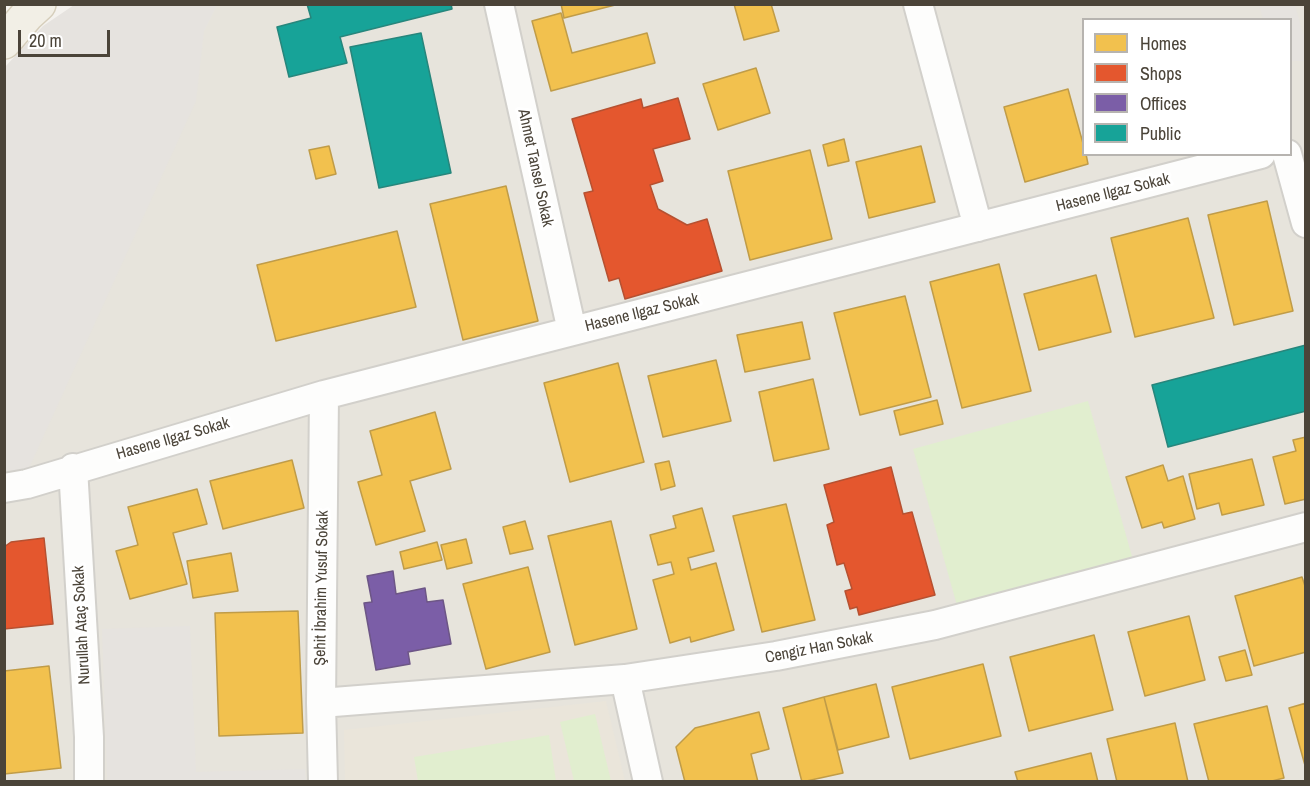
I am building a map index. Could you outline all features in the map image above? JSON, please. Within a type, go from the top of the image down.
[{"type":"main road","points":[[4,42],[39,4]]},
{"type":"street","name":"Ahmet Tansel Sokak","points":[[499,4],[572,330]]},
{"type":"street","points":[[918,4],[978,227]]},
{"type":"street","name":"Hasene Ilgaz Sokak","points":[[4,502],[16,486],[324,394],[1253,156]]},
{"type":"street","points":[[1288,156],[1305,223]]},
{"type":"street","name":"Şehit İbrahim Yusuf Sokak","points":[[322,782],[324,394]]},
{"type":"street","name":"Nurullah Ataç Sokak","points":[[73,468],[89,737],[89,782]]},
{"type":"street","name":"Cengiz Han Sokak","points":[[321,703],[625,679],[776,657],[935,625],[1305,527]]},
{"type":"street","points":[[625,679],[648,782]]},
{"type":"shaded area","points":[[74,5],[217,5],[204,31],[196,101],[29,468],[5,475],[4,68],[43,26]]},
{"type":"shaded area","points":[[93,5],[1305,5],[1305,781],[5,782],[5,78]]},
{"type":"shaded area","points":[[1259,5],[1295,5],[1303,34],[1305,34],[1305,61],[1292,61],[1292,18],[1263,18]]},
{"type":"shaded area","points":[[190,626],[196,772],[305,769],[306,781],[107,781],[102,629]]},
{"type":"shaded area","points":[[606,701],[625,781],[345,781],[344,730]]},
{"type":"green space","points":[[1088,401],[1133,560],[958,609],[913,449]]},
{"type":"green space","points":[[595,714],[611,781],[574,781],[560,722]]},
{"type":"green space","points":[[549,735],[556,781],[418,781],[414,757]]},
{"type":"building: Homes","points":[[561,4],[619,4],[564,18]]},
{"type":"building: Homes","points":[[734,4],[771,4],[779,31],[744,40]]},
{"type":"building: Homes","points":[[561,13],[572,53],[647,33],[655,63],[551,91],[532,21]]},
{"type":"building: Homes","points":[[756,68],[770,113],[718,130],[703,84]]},
{"type":"building: Homes","points":[[1068,89],[1082,140],[1082,156],[1086,156],[1088,164],[1025,182],[1004,107]]},
{"type":"building: Homes","points":[[844,139],[849,161],[828,166],[823,145]]},
{"type":"building: Homes","points":[[329,146],[336,174],[316,179],[309,150]]},
{"type":"building: Homes","points":[[921,146],[935,202],[869,218],[856,162]]},
{"type":"building: Homes","points":[[810,150],[832,239],[750,260],[728,171]]},
{"type":"building: Homes","points":[[506,186],[538,321],[463,340],[430,204]]},
{"type":"building: Homes","points":[[1267,201],[1293,311],[1234,325],[1208,215]]},
{"type":"building: Homes","points":[[1188,218],[1214,318],[1135,337],[1111,238]]},
{"type":"building: Homes","points":[[397,231],[416,307],[276,341],[257,265]]},
{"type":"building: Homes","points":[[999,264],[1031,391],[962,408],[930,282]]},
{"type":"building: Homes","points":[[1096,275],[1111,332],[1039,350],[1024,294]]},
{"type":"building: Homes","points":[[905,296],[931,397],[860,415],[834,313]]},
{"type":"building: Homes","points":[[802,322],[810,359],[745,372],[737,335]]},
{"type":"building: Homes","points":[[716,360],[731,421],[663,437],[648,376]]},
{"type":"building: Homes","points":[[618,363],[644,462],[570,482],[544,383]]},
{"type":"building: Homes","points":[[813,379],[829,449],[774,461],[759,392]]},
{"type":"building: Homes","points":[[937,400],[943,424],[900,435],[894,411]]},
{"type":"building: Homes","points":[[435,412],[451,469],[410,481],[425,531],[376,545],[358,482],[382,475],[370,431]]},
{"type":"building: Homes","points":[[1306,437],[1306,499],[1285,504],[1273,457],[1296,451],[1293,440]]},
{"type":"building: Homes","points":[[1252,459],[1264,505],[1222,515],[1219,503],[1197,509],[1189,474]]},
{"type":"building: Homes","points":[[292,460],[304,508],[223,529],[210,481]]},
{"type":"building: Homes","points":[[669,461],[675,486],[661,490],[655,464]]},
{"type":"building: Homes","points":[[1163,465],[1168,481],[1183,476],[1195,519],[1164,528],[1162,522],[1142,528],[1126,477]]},
{"type":"building: Homes","points":[[197,489],[207,524],[173,533],[187,584],[130,599],[116,551],[138,545],[128,507]]},
{"type":"building: Homes","points":[[786,504],[815,620],[762,632],[733,516]]},
{"type":"building: Homes","points":[[702,508],[714,551],[688,558],[691,570],[716,563],[734,630],[691,642],[690,637],[670,643],[653,580],[674,574],[671,562],[658,565],[650,535],[676,528],[673,516]]},
{"type":"building: Homes","points":[[525,521],[533,549],[510,554],[503,527]]},
{"type":"building: Homes","points":[[611,521],[637,629],[575,645],[548,536]]},
{"type":"building: Homes","points":[[466,539],[472,563],[447,569],[441,545]]},
{"type":"building: Homes","points":[[437,542],[442,560],[404,569],[400,552]]},
{"type":"building: Homes","points":[[231,553],[238,591],[193,598],[187,561]]},
{"type":"building: Homes","points":[[528,567],[550,652],[486,669],[463,584]]},
{"type":"building: Homes","points":[[1302,577],[1306,589],[1306,652],[1254,666],[1235,596]]},
{"type":"building: Homes","points":[[298,611],[303,733],[219,736],[215,613]]},
{"type":"building: Homes","points":[[1189,616],[1205,680],[1145,696],[1128,632]]},
{"type":"building: Homes","points":[[1094,635],[1113,710],[1029,731],[1010,657]]},
{"type":"building: Homes","points":[[1245,650],[1252,675],[1226,681],[1219,657]]},
{"type":"building: Homes","points":[[983,664],[1001,736],[910,759],[892,687]]},
{"type":"building: Homes","points":[[49,666],[61,768],[4,774],[4,671]]},
{"type":"building: Homes","points":[[876,684],[889,737],[838,750],[824,697]]},
{"type":"building: Homes","points":[[824,697],[843,773],[802,782],[783,708]]},
{"type":"building: Homes","points":[[1306,703],[1306,769],[1289,708]]},
{"type":"building: Homes","points":[[1267,706],[1284,778],[1268,782],[1209,782],[1194,724]]},
{"type":"building: Homes","points":[[759,712],[769,749],[751,754],[758,782],[685,782],[676,747],[695,728]]},
{"type":"building: Homes","points":[[1175,723],[1188,782],[1117,782],[1107,739]]},
{"type":"building: Homes","points":[[1091,753],[1098,782],[1018,782],[1015,772]]},
{"type":"building: Shops","points":[[678,98],[690,139],[653,149],[663,181],[650,185],[658,209],[687,225],[707,219],[722,271],[625,299],[619,278],[609,281],[584,193],[593,191],[572,119],[641,99],[643,108]]},
{"type":"building: Shops","points":[[891,467],[903,514],[912,512],[935,595],[859,615],[857,607],[850,609],[845,591],[852,589],[844,563],[837,565],[827,525],[834,522],[824,485]]},
{"type":"building: Shops","points":[[44,538],[53,624],[4,629],[4,547],[11,542]]},
{"type":"building: Offices","points":[[393,571],[396,594],[425,588],[427,602],[443,600],[451,644],[408,652],[410,664],[376,670],[364,603],[372,602],[367,576]]},
{"type":"building: Public","points":[[307,4],[451,4],[452,9],[340,37],[347,63],[289,77],[277,27],[311,18]]},
{"type":"building: Public","points":[[421,33],[451,173],[379,188],[350,47]]},
{"type":"building: Public","points":[[1306,345],[1306,411],[1168,447],[1152,385]]}]
